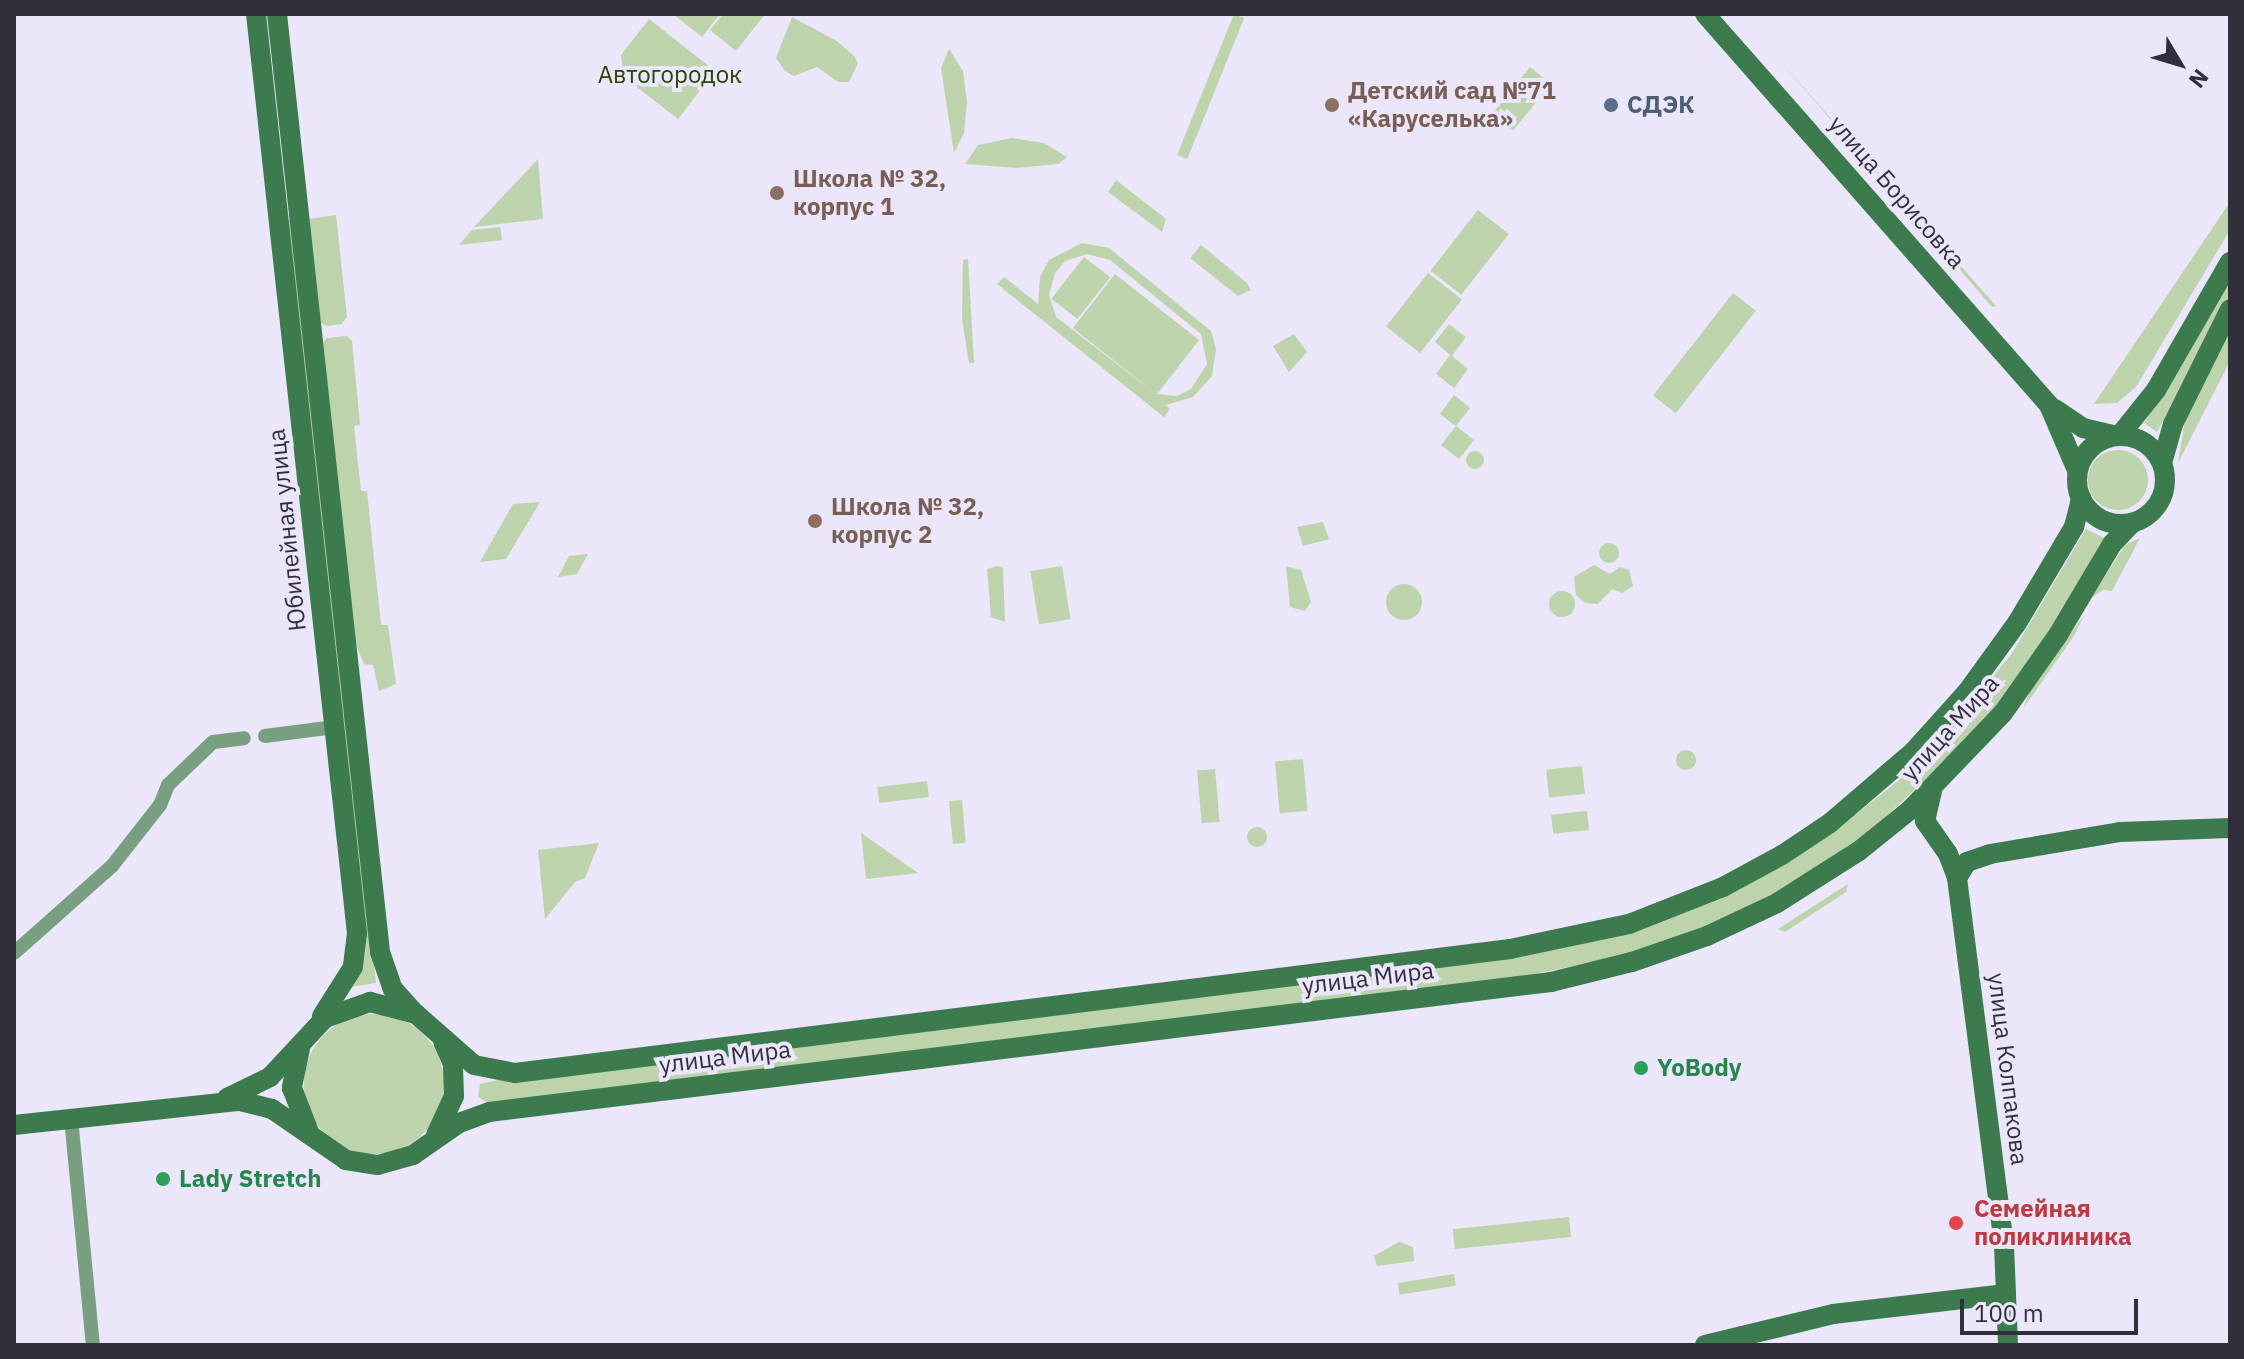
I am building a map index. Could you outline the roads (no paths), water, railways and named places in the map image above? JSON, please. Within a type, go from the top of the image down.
[{"type":"main road","name":"Юбилейная улица","points":[[256,14],[358,945],[347,979],[309,1035]]},
{"type":"main road","name":"Юбилейная улица","points":[[277,14],[380,952],[393,989],[422,1019]]},
{"type":"main road","name":"улица Борисовка","points":[[1705,14],[2049,405],[2083,428],[2116,435]]},
{"type":"main road","points":[[2230,262],[2156,390],[2116,435],[2093,446],[2077,470],[2081,498],[2105,520],[2133,522],[2146,518],[2161,500],[2166,483],[2162,463],[2186,393],[2230,309]]},
{"type":"main road","name":"улица Борисовка","points":[[2049,405],[2077,470]]},
{"type":"main road","points":[[2116,435],[2145,444],[2162,463]]},
{"type":"main road","name":"улица Мира","points":[[14,1125],[219,1101],[257,1086],[339,1010],[370,1002],[422,1019],[474,1065],[515,1073],[1479,954],[1629,924],[1723,887],[1794,848],[1914,751],[1967,692],[2017,623],[2074,527],[2081,498]]},
{"type":"main road","name":"улица Мира","points":[[219,1101],[272,1109],[346,1160],[378,1165],[413,1155],[434,1138],[489,1112],[1551,982],[1707,936],[1790,895],[1885,830],[1933,789],[2016,695],[2112,544],[2133,522]]},
{"type":"main road","points":[[1931,834],[1924,812],[1933,789]]},
{"type":"main road","points":[[1885,830],[1909,826],[1931,834]]},
{"type":"main road","points":[[1945,850],[1975,857],[2120,832],[2230,828]]},
{"type":"main road","name":"улица Колпакова","points":[[1931,834],[1945,850],[1957,878],[2006,1294],[2008,1345]]},
{"type":"main road","points":[[1957,878],[1975,857]]},
{"type":"main road","points":[[422,1019],[448,1049],[455,1080],[450,1112],[434,1138]]},
{"type":"main road","points":[[309,1035],[292,1088],[300,1118],[319,1144]]},
{"type":"main road","points":[[1705,1345],[1833,1314],[2006,1294]]},
{"type":"street","points":[[265,736],[334,727]]},
{"type":"street","points":[[14,953],[112,866],[160,805],[168,785],[213,742],[244,738]]},
{"type":"street","points":[[71,1118],[93,1345]]},
{"type":"place","name":"Детский сад №71 «Каруселька»","points":[[1332,105]]},
{"type":"place","name":"СДЭК","points":[[1611,105]]},
{"type":"place","name":"Школа № 32, корпус 1","points":[[777,193]]},
{"type":"place","name":"Школа № 32, корпус 2","points":[[815,521]]},
{"type":"place","name":"YoBody","points":[[1641,1068]]},
{"type":"place","name":"Lady Stretch","points":[[163,1179]]},
{"type":"place","name":"Семейная поликлиника","points":[[1956,1223]]},
{"type":"park label","name":"Автогородок","points":[[670,75]]}]
